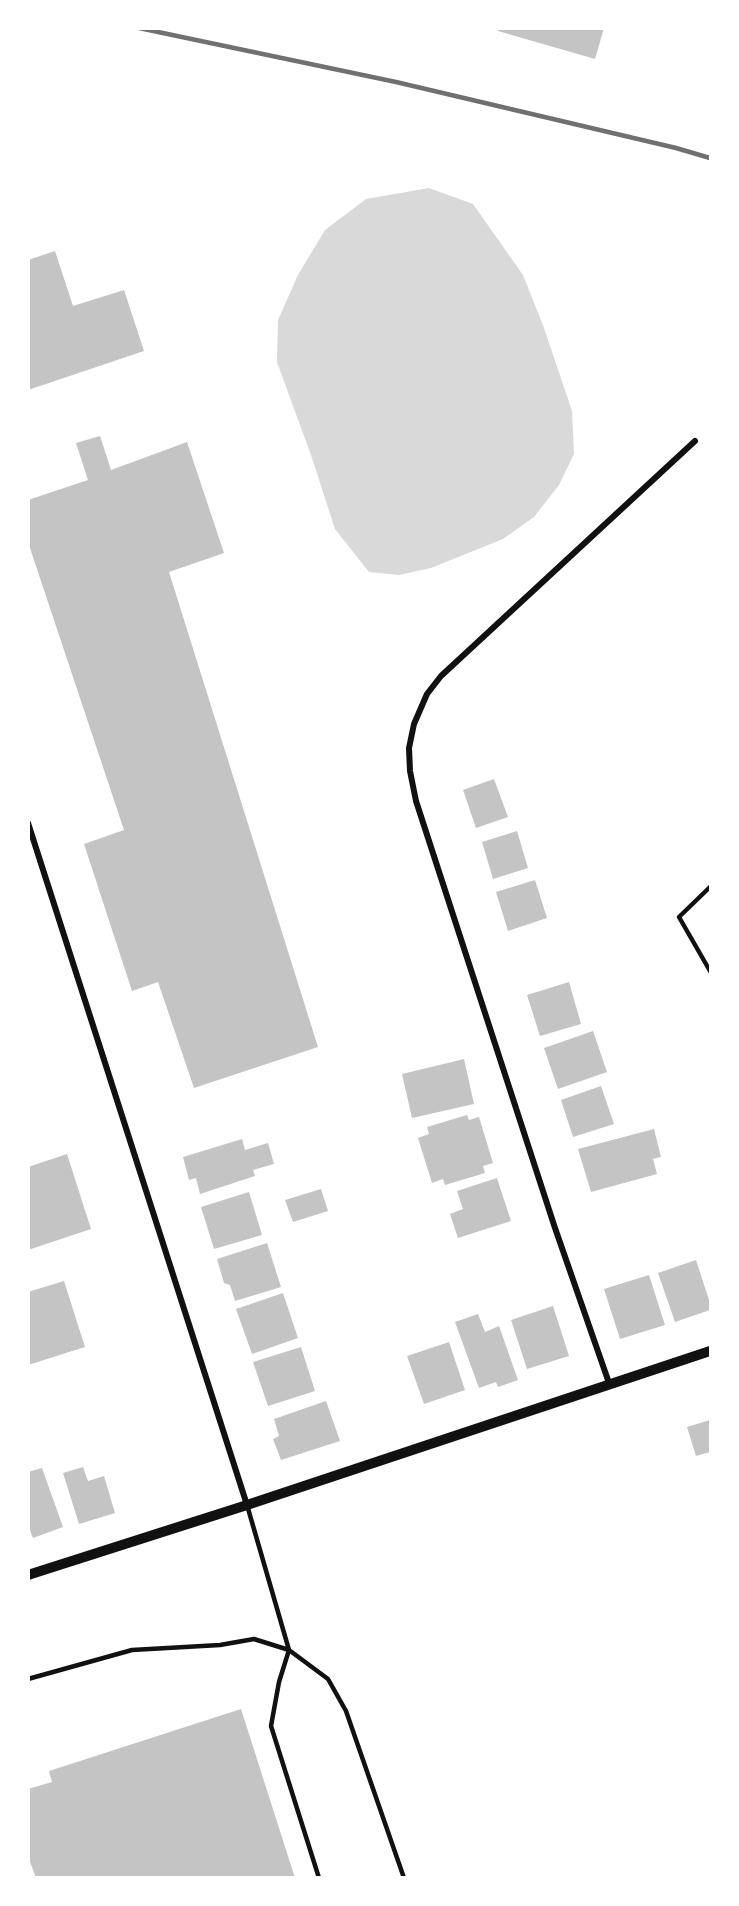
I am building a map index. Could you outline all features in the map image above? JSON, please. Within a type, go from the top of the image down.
[{"type":"street","points":[[609,1383],[552,1217],[416,801],[410,771],[409,748],[414,723],[427,694],[441,676],[695,441]]},
{"type":"street","points":[[28,823],[247,1505]]},
{"type":"street","points":[[28,1575],[711,1351]]},
{"type":"lane","points":[[711,886],[680,917],[711,971]]},
{"type":"lane","points":[[247,1505],[289,1650],[279,1682],[271,1726],[319,1878]]},
{"type":"lane","points":[[28,1679],[132,1650],[220,1645],[254,1639],[289,1650],[328,1679],[346,1711],[404,1878]]},
{"type":"shaded area","points":[[429,188],[473,204],[523,275],[572,411],[574,454],[559,485],[534,517],[503,539],[431,568],[399,575],[369,572],[335,529],[277,362],[278,320],[298,275],[325,230],[366,199]]},
{"type":"building","points":[[499,28],[604,28],[595,59],[498,31]]},
{"type":"building","points":[[55,251],[73,306],[124,290],[144,351],[28,390],[28,260]]},
{"type":"building","points":[[100,436],[111,470],[187,442],[224,553],[169,572],[318,1047],[194,1088],[158,982],[132,991],[84,844],[124,830],[28,542],[28,500],[88,480],[76,443]]},
{"type":"building","points":[[494,779],[508,817],[476,828],[463,790]]},
{"type":"building","points":[[517,831],[528,868],[493,879],[482,842]]},
{"type":"building","points":[[535,880],[547,918],[508,931],[496,892]]},
{"type":"building","points":[[569,982],[581,1024],[540,1036],[527,995]]},
{"type":"building","points":[[593,1031],[607,1072],[558,1089],[544,1048]]},
{"type":"building","points":[[464,1059],[474,1104],[412,1118],[402,1074]]},
{"type":"building","points":[[601,1086],[614,1124],[573,1137],[561,1100]]},
{"type":"building","points":[[467,1115],[469,1120],[479,1117],[493,1163],[483,1166],[485,1173],[445,1185],[443,1179],[432,1183],[418,1138],[429,1134],[427,1127]]},
{"type":"building","points":[[654,1129],[661,1157],[653,1159],[657,1174],[591,1192],[578,1149]]},
{"type":"building","points":[[242,1139],[245,1150],[268,1143],[274,1164],[253,1170],[255,1176],[200,1194],[196,1178],[189,1180],[183,1157]]},
{"type":"building","points":[[67,1154],[91,1229],[28,1250],[28,1167]]},
{"type":"building","points":[[497,1178],[511,1221],[458,1238],[450,1214],[463,1209],[457,1191]]},
{"type":"building","points":[[321,1189],[328,1211],[293,1222],[285,1200]]},
{"type":"building","points":[[249,1192],[262,1235],[214,1249],[201,1207]]},
{"type":"building","points":[[267,1243],[281,1287],[235,1301],[230,1285],[224,1283],[217,1259]]},
{"type":"building","points":[[696,1260],[710,1303],[710,1310],[675,1322],[658,1273]]},
{"type":"building","points":[[649,1275],[665,1325],[620,1339],[604,1289]]},
{"type":"building","points":[[64,1281],[85,1347],[28,1365],[28,1292]]},
{"type":"building","points":[[283,1293],[298,1338],[252,1354],[236,1309]]},
{"type":"building","points":[[553,1306],[569,1356],[527,1369],[511,1320]]},
{"type":"building","points":[[478,1314],[485,1332],[499,1326],[518,1380],[498,1387],[496,1382],[479,1388],[455,1322]]},
{"type":"building","points":[[449,1342],[465,1390],[424,1404],[407,1356]]},
{"type":"building","points":[[301,1347],[315,1391],[268,1406],[253,1362]]},
{"type":"building","points":[[326,1401],[340,1441],[281,1460],[273,1439],[279,1436],[274,1419]]},
{"type":"building","points":[[710,1420],[710,1452],[696,1456],[687,1427]]},
{"type":"building","points":[[83,1467],[88,1481],[104,1476],[115,1513],[79,1524],[63,1473]]},
{"type":"building","points":[[42,1468],[63,1527],[33,1538],[28,1525],[28,1472]]},
{"type":"building","points":[[241,1709],[295,1878],[36,1878],[28,1856],[28,1789],[52,1782],[49,1771]]},
{"type":"railway","points":[[139,28],[396,82],[710,158]]}]
